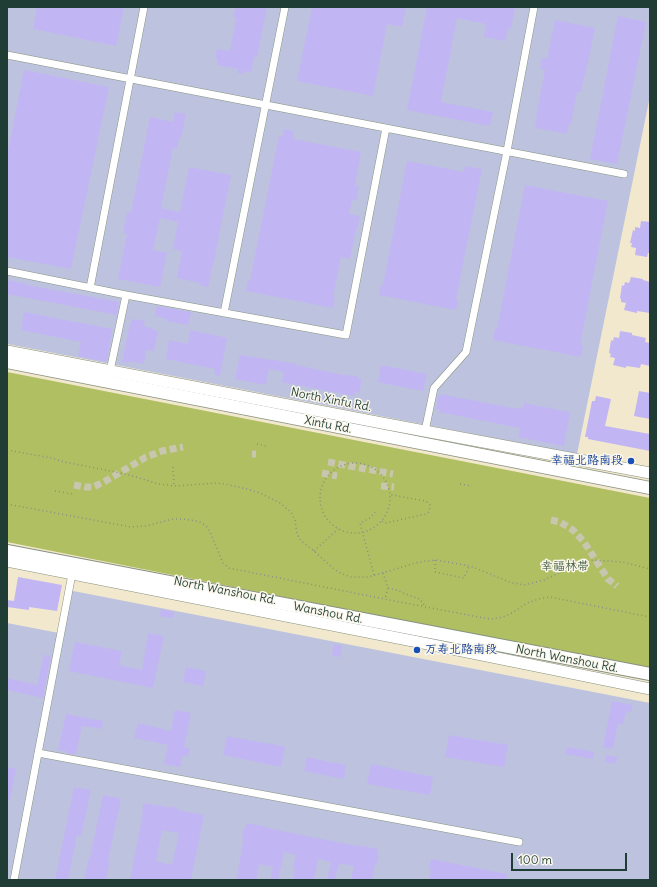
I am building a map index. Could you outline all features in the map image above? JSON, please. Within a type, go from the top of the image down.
[{"type":"main road","name":"North Xinfu Rd.","points":[[7,350],[650,473]]},
{"type":"main road","name":"Xinfu Rd.","points":[[7,362],[650,488]]},
{"type":"main road","name":"Wanshou Rd.","points":[[7,551],[650,674]]},
{"type":"main road","name":"North Wanshou Rd.","points":[[7,561],[650,689]]},
{"type":"street","points":[[90,288],[144,7]]},
{"type":"street","points":[[224,313],[285,7]]},
{"type":"street","points":[[425,431],[434,388],[466,352],[507,152],[534,7]]},
{"type":"street","points":[[7,56],[624,174]]},
{"type":"street","points":[[7,271],[126,295],[346,335],[386,128]]},
{"type":"street","points":[[110,370],[126,295]]},
{"type":"street","points":[[14,880],[72,574]]},
{"type":"street","points":[[38,753],[519,842]]},
{"type":"path","points":[[258,444],[266,446]]},
{"type":"path","points":[[7,450],[126,474],[159,484],[174,486],[216,483],[247,489],[266,495],[280,503],[290,512],[295,520],[298,538],[301,541],[340,573],[351,577],[374,576],[419,562],[435,560],[469,566],[504,580],[524,585],[544,580],[570,567],[598,560],[622,562],[650,569]]},
{"type":"path","points":[[352,463],[363,464],[374,468],[388,485],[390,496],[389,507],[382,521],[376,527],[365,532],[353,534],[341,531],[331,524],[324,515],[320,503],[321,491],[325,481],[332,472],[341,466],[352,463]]},
{"type":"path","points":[[173,467],[174,486]]},
{"type":"path","points":[[460,484],[472,486]]},
{"type":"path","points":[[56,491],[73,494]]},
{"type":"path","points":[[382,521],[385,523],[426,514],[430,509],[428,502],[426,501],[414,498],[390,496]]},
{"type":"path","points":[[7,504],[131,527],[146,526],[173,519],[196,521],[207,527],[223,563],[230,568],[484,618],[497,619],[508,616],[527,603],[550,597],[650,617]]},
{"type":"path","points":[[374,576],[360,523],[370,518],[375,512]]},
{"type":"path","points":[[314,551],[338,529]]},
{"type":"path","points":[[435,560],[435,572],[464,578],[469,566]]},
{"type":"path","points":[[383,573],[388,588],[385,599]]},
{"type":"path","points":[[388,588],[420,599],[424,606]]},
{"type":"shaded area","points":[[7,7],[650,7],[650,96],[577,454],[7,344]]},
{"type":"shaded area","points":[[68,590],[650,703],[650,880],[7,880],[7,623],[59,633]]},
{"type":"green space","name":"幸福林带","points":[[7,372],[650,498],[650,670],[7,542]]},
{"type":"building","points":[[37,7],[124,7],[116,46],[33,29]]},
{"type":"building","points":[[267,7],[257,57],[254,57],[251,72],[244,71],[244,74],[237,73],[238,69],[217,65],[218,59],[215,58],[217,49],[230,51],[236,18],[233,17],[235,8]]},
{"type":"building","points":[[312,7],[406,7],[402,27],[387,24],[373,96],[297,81]]},
{"type":"building","points":[[427,7],[515,7],[511,29],[508,28],[505,41],[484,37],[486,24],[457,18],[441,102],[493,112],[490,126],[407,110]]},
{"type":"building","points":[[618,16],[646,22],[617,164],[590,159]]},
{"type":"building","points":[[555,20],[595,28],[585,77],[584,76],[581,92],[577,92],[571,124],[569,124],[567,134],[535,128],[545,70],[540,69],[542,58],[547,59]]},
{"type":"building","points":[[24,70],[109,87],[71,269],[7,257],[7,156]]},
{"type":"building","points":[[175,112],[186,114],[177,149],[173,148],[161,208],[180,212],[189,167],[231,175],[208,287],[199,285],[200,283],[177,278],[182,251],[173,249],[178,222],[160,218],[153,250],[167,253],[160,287],[118,279],[127,234],[123,233],[127,212],[131,213],[150,117],[173,122]]},
{"type":"building","points":[[284,129],[294,131],[293,139],[361,152],[355,186],[359,186],[356,201],[352,200],[349,214],[360,216],[350,259],[341,257],[333,297],[335,297],[333,308],[246,291],[248,281],[250,281],[279,136],[282,137]]},
{"type":"building","points":[[407,161],[464,172],[465,166],[482,169],[456,299],[458,300],[456,310],[379,295],[381,284],[383,285]]},
{"type":"building","points":[[525,185],[608,201],[580,345],[583,346],[581,357],[493,340],[495,329],[497,329]]},
{"type":"building","points":[[641,221],[650,222],[650,253],[648,253],[647,257],[635,255],[636,248],[631,247],[632,243],[630,243],[633,230],[635,231],[635,227],[640,228]]},
{"type":"building","points":[[631,277],[650,282],[650,313],[637,311],[637,313],[624,310],[626,303],[621,302],[620,298],[622,285],[624,286],[625,282],[629,283]]},
{"type":"building","points":[[7,280],[119,302],[117,315],[7,294]]},
{"type":"building","points":[[157,306],[191,312],[188,325],[166,321],[167,319],[155,316]]},
{"type":"building","points":[[24,312],[112,329],[107,362],[78,356],[81,342],[21,330]]},
{"type":"building","points":[[132,319],[145,321],[144,326],[158,331],[154,351],[146,350],[144,364],[129,361],[128,363],[122,362]]},
{"type":"building","points":[[190,330],[227,338],[220,376],[214,374],[215,369],[166,359],[169,340],[188,344]]},
{"type":"building","points":[[620,331],[646,338],[645,342],[650,343],[650,366],[641,364],[640,368],[626,366],[626,368],[613,365],[615,358],[610,357],[611,354],[609,353],[611,340],[613,341],[614,337],[619,338]]},
{"type":"building","points":[[240,355],[286,362],[348,376],[358,376],[358,378],[362,379],[359,393],[355,392],[354,396],[282,382],[284,372],[269,369],[266,385],[235,379]]},
{"type":"building","points":[[381,365],[427,374],[423,391],[378,382]]},
{"type":"building","points":[[639,391],[650,393],[650,419],[634,416]]},
{"type":"building","points":[[439,394],[518,409],[519,407],[523,408],[524,403],[570,412],[564,446],[518,437],[520,428],[439,412],[440,409],[436,409]]},
{"type":"building","points":[[596,396],[611,399],[605,426],[650,434],[650,451],[588,439],[588,437],[585,437],[592,401],[595,401]]},
{"type":"building","points":[[18,577],[62,585],[57,611],[29,607],[29,610],[7,607],[7,600],[14,601]]},
{"type":"building","points":[[161,609],[174,612],[173,618],[160,616]]},
{"type":"building","points":[[148,633],[164,636],[153,688],[69,671],[75,642],[122,651],[119,665],[142,670]]},
{"type":"building","points":[[334,644],[342,646],[340,657],[332,656]]},
{"type":"building","points":[[44,655],[51,656],[43,698],[7,690],[7,678],[37,685]]},
{"type":"building","points":[[186,667],[206,671],[203,686],[183,682]]},
{"type":"building","points":[[612,701],[633,705],[631,712],[626,711],[623,724],[618,723],[613,749],[603,747]]},
{"type":"building","points":[[175,710],[191,713],[184,747],[190,748],[188,756],[183,755],[180,767],[164,764],[168,745],[134,738],[138,723],[171,731]]},
{"type":"building","points":[[66,714],[103,721],[102,729],[82,726],[76,754],[58,750]]},
{"type":"building","points":[[449,735],[508,745],[504,767],[445,757]]},
{"type":"building","points":[[227,736],[285,747],[281,767],[223,755]]},
{"type":"building","points":[[567,747],[594,752],[593,759],[565,754]]},
{"type":"building","points":[[606,755],[617,757],[616,764],[605,762]]},
{"type":"building","points":[[307,757],[346,765],[344,779],[304,771]]},
{"type":"building","points":[[371,764],[433,777],[430,795],[367,784]]},
{"type":"building","points":[[7,767],[16,769],[10,800],[7,799]]},
{"type":"building","points":[[74,787],[91,790],[81,836],[77,835],[68,880],[55,880]]},
{"type":"building","points":[[103,795],[121,799],[108,861],[110,861],[106,880],[84,880],[90,858]]},
{"type":"building","points":[[143,803],[172,808],[172,806],[178,808],[178,810],[204,815],[191,880],[130,880]],"holes":[[[162,830],[179,833],[172,865],[156,861]]]},
{"type":"building","points":[[247,823],[378,849],[377,855],[379,855],[377,864],[375,864],[372,880],[351,880],[354,866],[339,863],[335,880],[327,880],[331,862],[318,859],[314,880],[293,880],[295,870],[293,869],[296,855],[284,852],[278,880],[270,880],[273,867],[259,864],[256,880],[236,880],[244,838],[242,838],[243,829],[245,829]]},
{"type":"building","points":[[431,859],[507,874],[506,880],[429,880]]},
{"type":"tunnel","points":[[74,485],[93,487],[146,457],[162,451],[183,447]]},
{"type":"tunnel","points":[[328,462],[393,474]]},
{"type":"tunnel","points":[[322,473],[337,476]]},
{"type":"tunnel","points":[[381,486],[394,487]]},
{"type":"tunnel","points":[[551,520],[560,522],[573,530],[584,542],[608,579],[617,586]]},
{"type":"place","name":"幸福北路南段","points":[[631,461]]},
{"type":"place","name":"万寿北路南段","points":[[417,650]]}]
